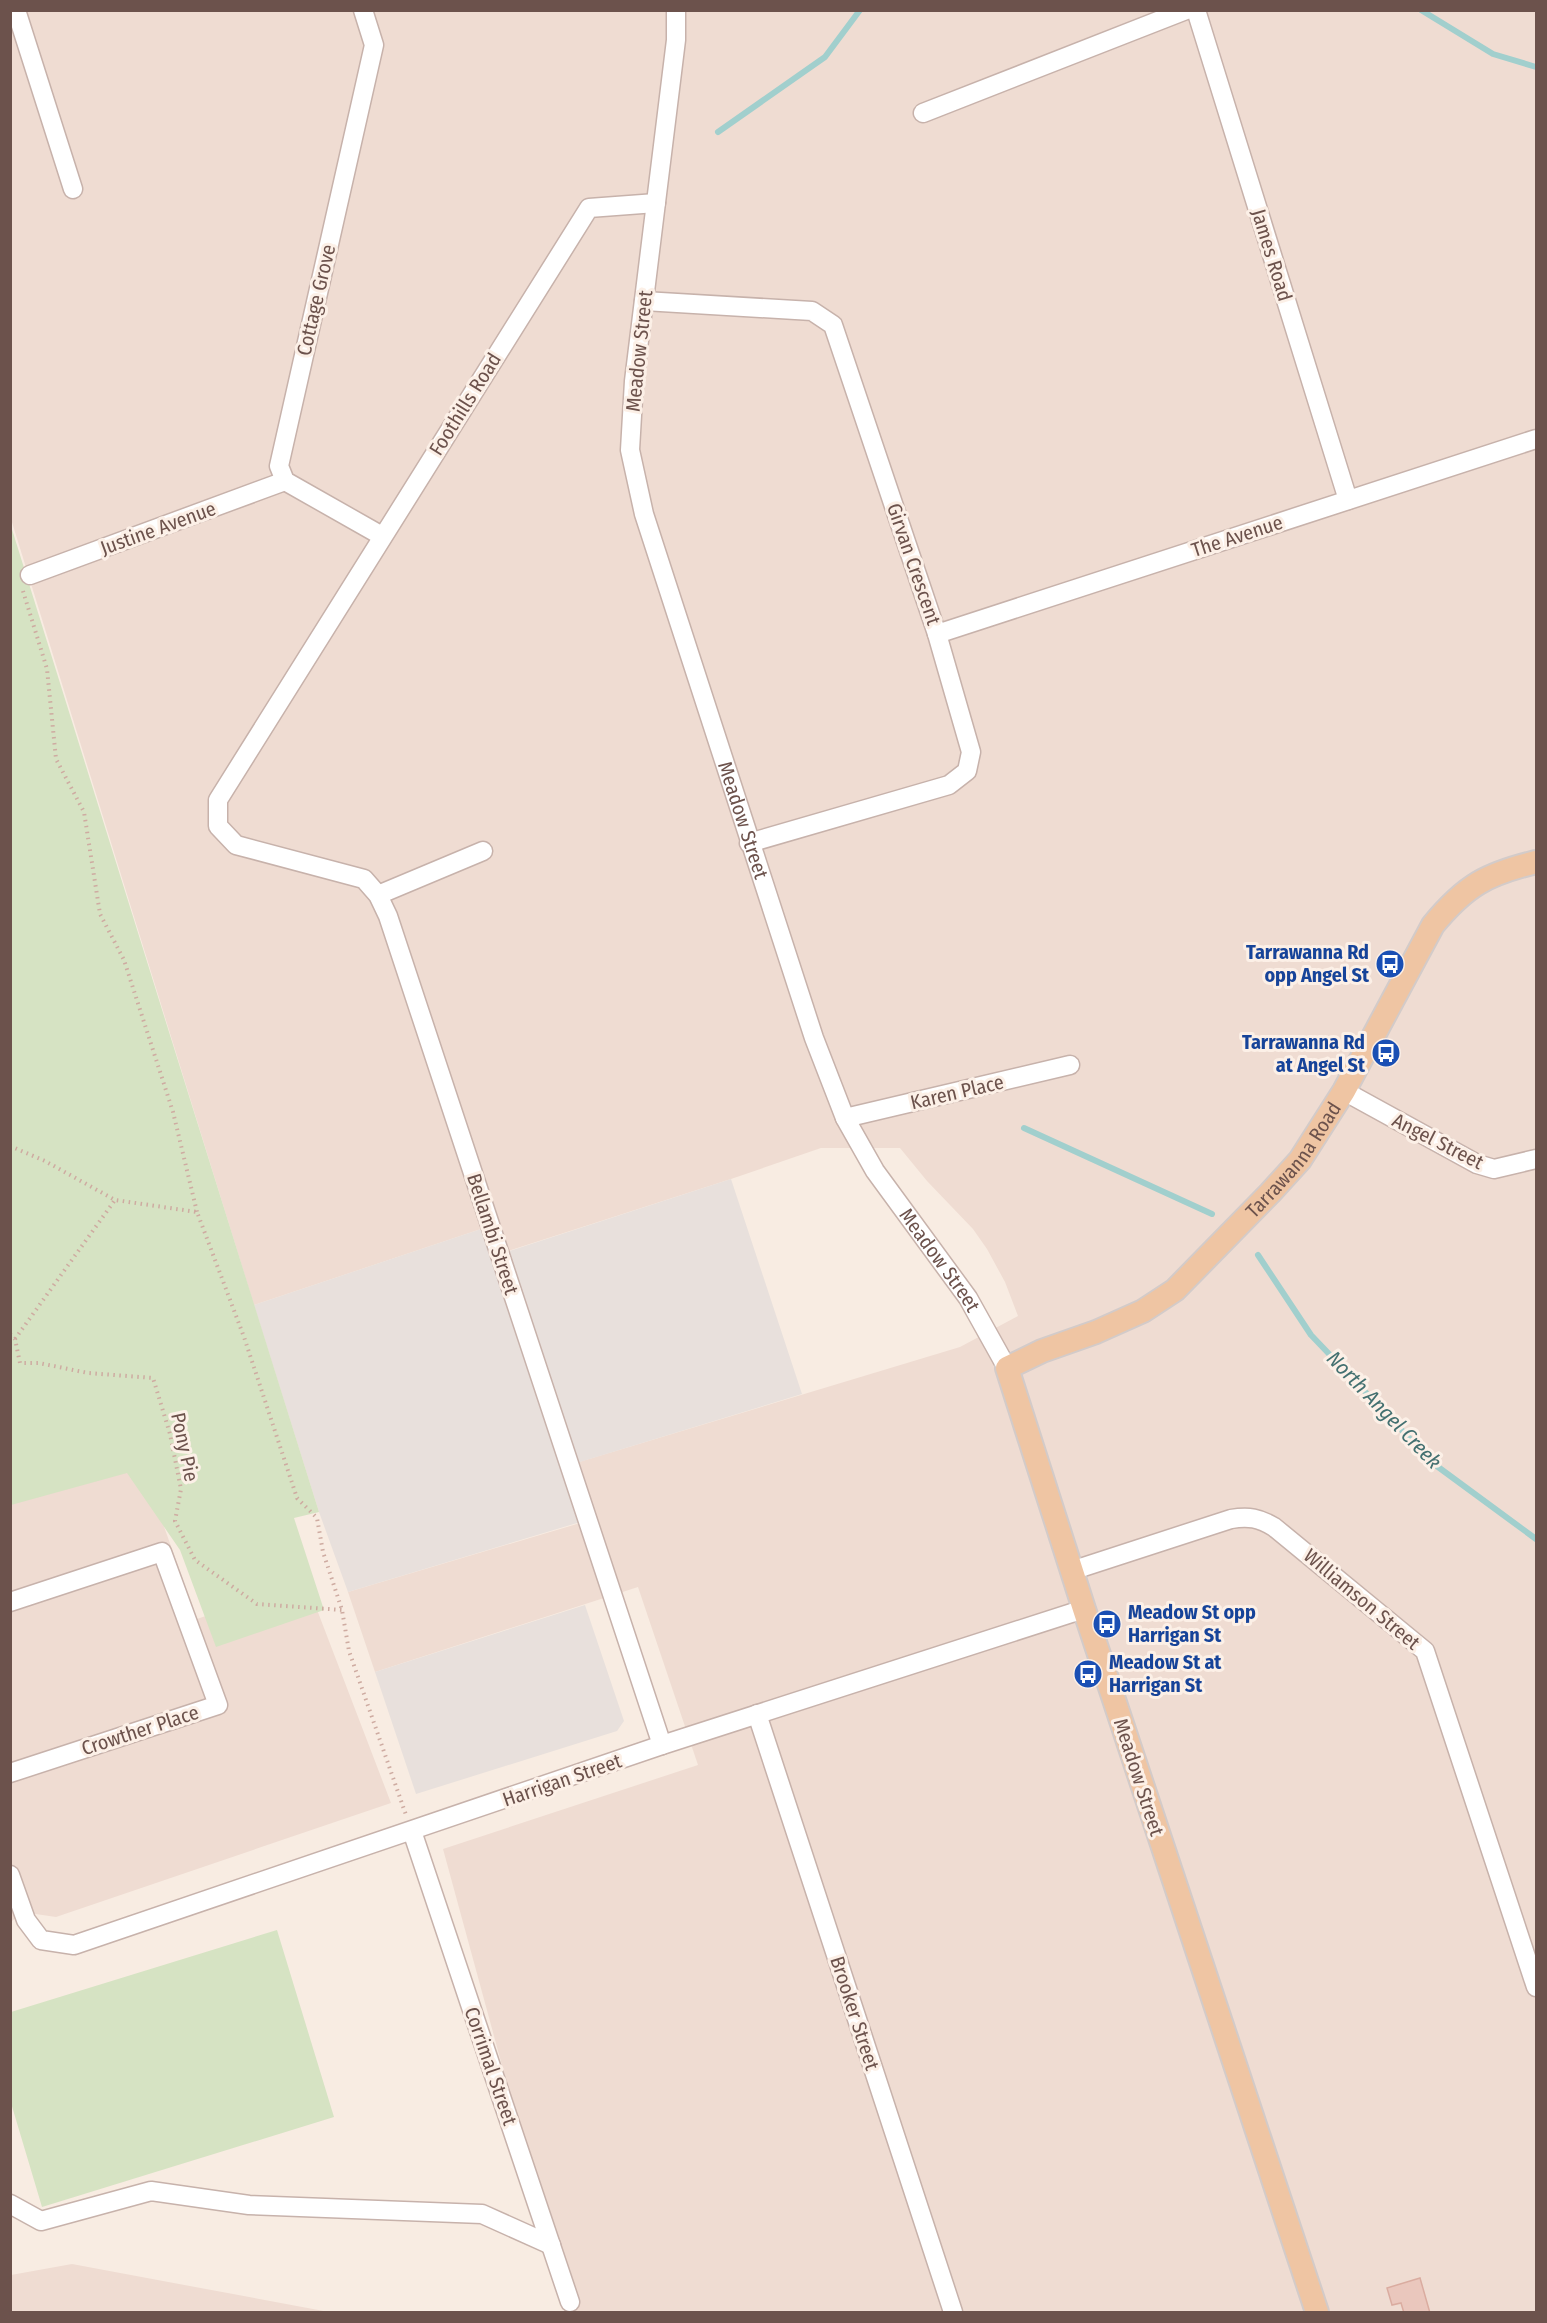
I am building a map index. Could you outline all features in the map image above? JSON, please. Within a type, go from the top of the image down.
[{"type":"main road","name":"Tarrawanna Road","points":[[1007,1368],[1042,1351],[1096,1332],[1143,1311],[1175,1290],[1300,1160],[1344,1091],[1433,925],[1467,888],[1487,877],[1536,862]]},
{"type":"main road","name":"Meadow Street","points":[[1007,1368],[1071,1571],[1317,2313]]},
{"type":"street","points":[[16,10],[73,189]]},
{"type":"street","name":"Cottage Grove","points":[[285,481],[279,466],[374,45],[363,10]]},
{"type":"street","points":[[656,203],[676,40],[676,10]]},
{"type":"street","points":[[923,113],[1186,10]]},
{"type":"street","name":"James Road","points":[[1196,10],[1348,500]]},
{"type":"street","name":"Meadow Street","points":[[656,203],[634,381],[630,450],[644,514],[749,843],[814,1038],[845,1118],[875,1171],[968,1298],[1007,1368]]},
{"type":"street","name":"Foothills Road","points":[[218,826],[218,800],[589,208],[656,203]]},
{"type":"street","name":"Girvan Crescent","points":[[644,301],[812,311],[833,325],[937,634],[971,752],[967,771],[949,785],[749,843]]},
{"type":"street","name":"The Avenue","points":[[937,634],[1536,439]]},
{"type":"street","points":[[285,481],[382,536]]},
{"type":"street","name":"Justine Avenue","points":[[26,583],[285,481]]},
{"type":"street","name":"Bellambi Street","points":[[218,826],[236,844],[364,879],[378,895],[388,916],[662,1745]]},
{"type":"street","points":[[378,895],[483,851]]},
{"type":"street","name":"Karen Place","points":[[845,1118],[1070,1065]]},
{"type":"street","name":"Angel Street","points":[[1344,1091],[1477,1164],[1494,1169],[1536,1159]]},
{"type":"street","name":"Williamson Street","points":[[1071,1571],[1232,1519],[1245,1516],[1256,1518],[1274,1527],[1425,1651],[1536,1987]]},
{"type":"street","name":"Crowther Place","points":[[10,1602],[162,1552],[218,1705],[10,1773]]},
{"type":"street","name":"Harrigan Street","points":[[10,1875],[26,1920],[41,1940],[74,1945],[662,1745],[1084,1609]]},
{"type":"street","name":"Brooker Street","points":[[757,1714],[953,2313]]},
{"type":"street","name":"Corrimal Street","points":[[412,1831],[570,2302]]},
{"type":"street","points":[[10,2204],[41,2221],[151,2192],[249,2205],[482,2214],[551,2245]]},
{"type":"path","points":[[26,583],[47,669],[56,759],[84,812],[100,914],[127,971],[172,1112],[197,1212],[244,1337],[297,1498],[317,1518],[324,1552],[342,1610],[349,1651],[412,1831]]},
{"type":"path","points":[[10,1146],[45,1161],[115,1200],[197,1212]]},
{"type":"path","points":[[15,1339],[115,1200]]},
{"type":"path","name":"Pony Pie","points":[[10,1334],[15,1339],[20,1363],[39,1363],[88,1373],[153,1378],[170,1434],[181,1490],[175,1521],[195,1560],[257,1604],[342,1610]]},
{"type":"shaded area","points":[[10,11],[1536,11],[1536,2312],[574,2312],[551,2245],[443,1849],[698,1765],[638,1587],[375,1672],[348,1592],[587,1521],[569,1465],[960,1347],[1018,1316],[1005,1282],[973,1229],[927,1181],[900,1148],[821,1148],[499,1254],[490,1226],[254,1305],[11,519]]},
{"type":"shaded area","points":[[731,1179],[802,1394],[570,1465],[587,1520],[348,1592],[319,1512],[254,1305],[490,1226],[500,1254]]},
{"type":"shaded area","points":[[109,1445],[162,1521],[197,1619],[306,1581],[391,1803],[56,1917],[22,1912],[11,1922],[11,1472]]},
{"type":"shaded area","points":[[585,1605],[624,1721],[617,1731],[416,1794],[375,1672]]},
{"type":"shaded area","points":[[72,2264],[329,2312],[11,2312],[11,2275]]},
{"type":"green space","points":[[10,523],[319,1512],[294,1518],[324,1610],[216,1647],[180,1550],[127,1473],[11,1505]]},
{"type":"green space","points":[[277,1930],[334,2117],[42,2207],[11,2103],[11,2012]]},
{"type":"building","points":[[1420,2278],[1430,2313],[1404,2313],[1401,2303],[1392,2305],[1387,2288]]},
{"type":"waterway","points":[[718,132],[825,57],[860,10]]},
{"type":"waterway","points":[[1421,10],[1493,54],[1536,67]]},
{"type":"waterway","name":"North Angel Creek","points":[[1024,1128],[1212,1214]]},
{"type":"waterway","name":"North Angel Creek","points":[[1258,1255],[1311,1335],[1434,1464],[1536,1539]]},
{"type":"place","name":"Tarrawanna Rd opp Angel St","points":[[1390,964]]},
{"type":"place","name":"Tarrawanna Rd at Angel St","points":[[1386,1053]]},
{"type":"place","name":"Meadow St opp Harrigan St","points":[[1107,1624]]},
{"type":"place","name":"Meadow St at Harrigan St","points":[[1088,1674]]}]
